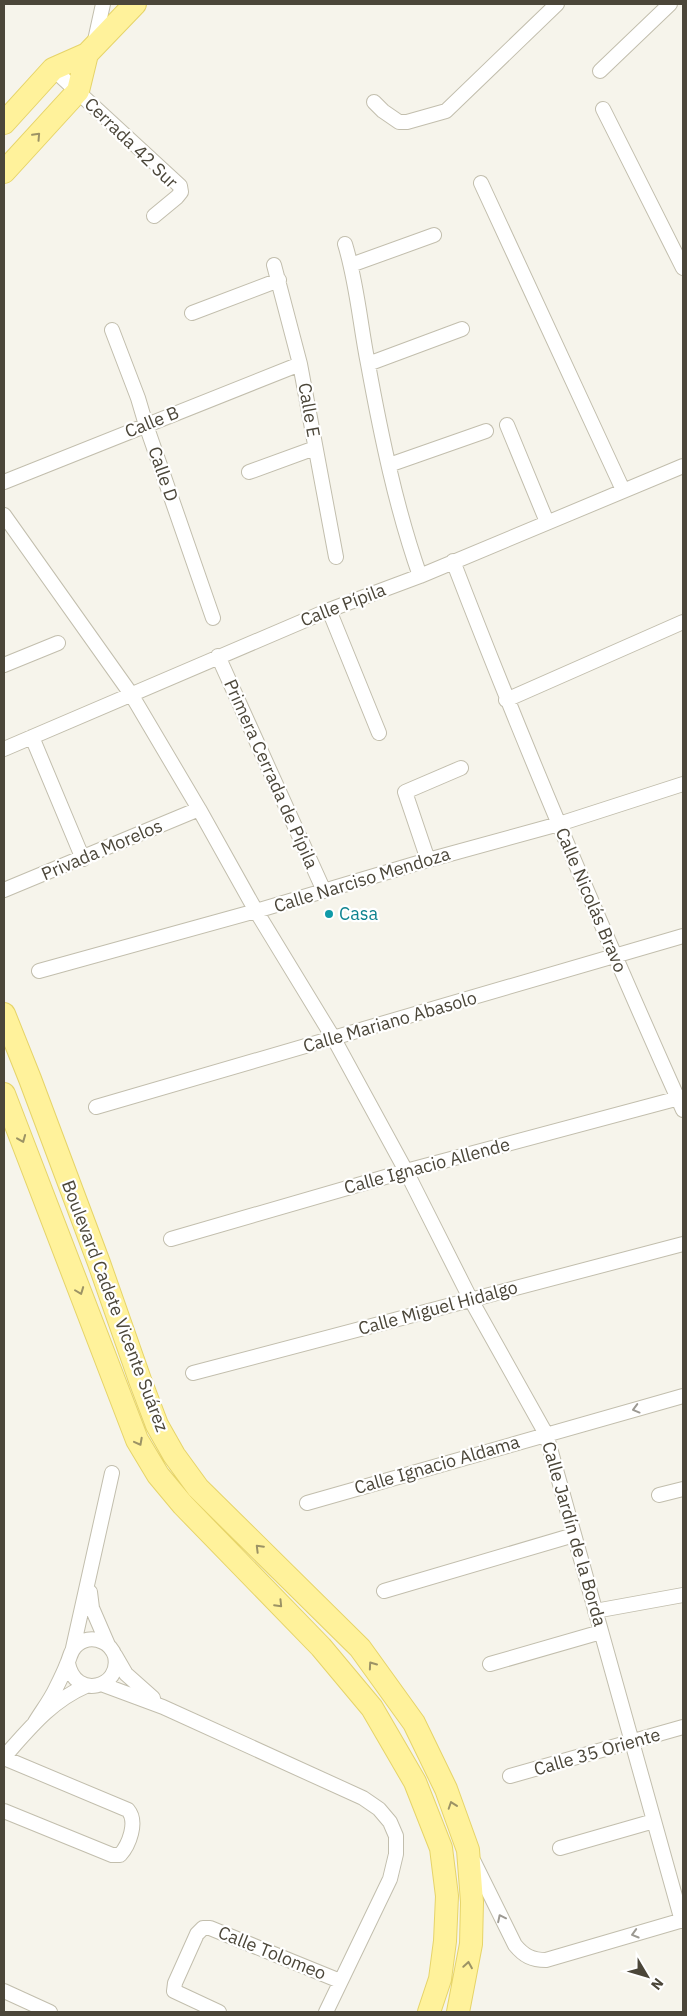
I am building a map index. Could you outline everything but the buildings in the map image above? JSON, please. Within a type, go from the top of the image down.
[{"type":"main road","points":[[4,123],[53,69],[91,49],[135,4]]},
{"type":"main road","points":[[4,172],[78,92],[91,49]]},
{"type":"main road","name":"Boulevard Cadete Vicente Suárez","points":[[4,1014],[100,1263],[140,1380],[158,1425],[170,1448],[198,1488],[360,1648],[414,1723],[446,1789],[468,1850],[472,1902],[471,1944],[458,2012]]},
{"type":"main road","name":"Boulevard Cadete Vicente Suárez","points":[[4,1094],[121,1400],[141,1447],[158,1475],[183,1505],[321,1647],[372,1708],[415,1782],[441,1848],[446,1896],[445,1941],[440,1980],[428,2012]]},
{"type":"street","points":[[91,49],[103,4]]},
{"type":"street","points":[[600,70],[670,4]]},
{"type":"street","points":[[374,102],[399,122],[408,122],[446,111],[552,5]]},
{"type":"street","name":"Cerrada 42 Sur","points":[[53,69],[180,186],[181,192],[178,197],[154,216]]},
{"type":"street","points":[[603,109],[683,268]]},
{"type":"street","points":[[481,183],[622,490]]},
{"type":"street","points":[[351,265],[434,235]]},
{"type":"street","points":[[345,244],[351,265],[368,364],[390,465],[411,551],[420,576]]},
{"type":"street","name":"Calle E","points":[[274,265],[300,364],[336,557]]},
{"type":"street","points":[[192,314],[279,280]]},
{"type":"street","points":[[368,364],[462,329]]},
{"type":"street","name":"Calle D","points":[[112,330],[138,398],[214,618]]},
{"type":"street","name":"Calle B","points":[[4,482],[300,364]]},
{"type":"street","points":[[507,425],[547,522]]},
{"type":"street","points":[[390,465],[486,432]]},
{"type":"street","points":[[249,472],[316,448]]},
{"type":"street","name":"Calle Pípila","points":[[4,749],[218,656],[329,610],[420,576],[683,466]]},
{"type":"street","name":"Calle Jardín de la Borda","points":[[4,515],[131,694],[199,809],[256,912],[334,1039],[406,1171],[471,1300],[546,1434],[682,1921]]},
{"type":"street","name":"Calle Nicolás Bravo","points":[[453,561],[506,700],[615,956],[682,1102]]},
{"type":"street","points":[[329,610],[378,733]]},
{"type":"street","points":[[506,700],[683,622]]},
{"type":"street","points":[[4,665],[58,643]]},
{"type":"street","name":"Primera Cerrada de Pípila","points":[[218,656],[324,891]]},
{"type":"street","points":[[32,737],[83,859]]},
{"type":"street","points":[[428,860],[406,792],[461,768]]},
{"type":"street","name":"Calle Narciso Mendoza","points":[[38,972],[256,912],[428,860],[559,824],[683,784]]},
{"type":"street","name":"Privada Morelos","points":[[4,890],[83,859],[199,809]]},
{"type":"street","name":"Calle Mariano Abasolo","points":[[96,1107],[683,936]]},
{"type":"street","name":"Calle Ignacio Allende","points":[[171,1239],[406,1171],[682,1102]]},
{"type":"street","name":"Calle Miguel Hidalgo","points":[[194,1373],[683,1244]]},
{"type":"street","name":"Calle Ignacio Aldama","points":[[307,1503],[683,1396]]},
{"type":"street","points":[[34,1724],[55,1690],[73,1648],[112,1473]]},
{"type":"street","points":[[659,1495],[683,1489]]},
{"type":"street","points":[[384,1591],[574,1535]]},
{"type":"street","points":[[88,1581],[92,1608],[111,1650],[126,1674],[163,1707]]},
{"type":"street","points":[[595,1611],[683,1595]]},
{"type":"street","points":[[490,1664],[601,1632]]},
{"type":"street","points":[[73,1648],[86,1640],[94,1639],[111,1650],[115,1666],[113,1674],[101,1684]]},
{"type":"street","points":[[68,1663],[73,1677],[86,1686]]},
{"type":"street","points":[[4,1811],[112,1855],[120,1855],[125,1849],[133,1822],[133,1816],[128,1810],[4,1758],[53,1704],[68,1693],[86,1686],[101,1684],[163,1707],[363,1798],[379,1809],[390,1822],[396,1836],[396,1854],[390,1879],[326,2012]]},
{"type":"street","name":"Calle 35 Oriente","points":[[510,1776],[683,1728]]},
{"type":"street","points":[[560,1848],[654,1821]]},
{"type":"street","points":[[468,1850],[514,1945],[521,1953],[537,1960],[546,1960],[682,1921]]},
{"type":"street","name":"Calle Tolomeo","points":[[219,2012],[174,1991],[175,1983],[197,1934],[203,1928],[210,1928],[340,1981]]},
{"type":"street","points":[[4,1991],[50,2012]]},
{"type":"place","name":"Casa","points":[[329,914]]}]
